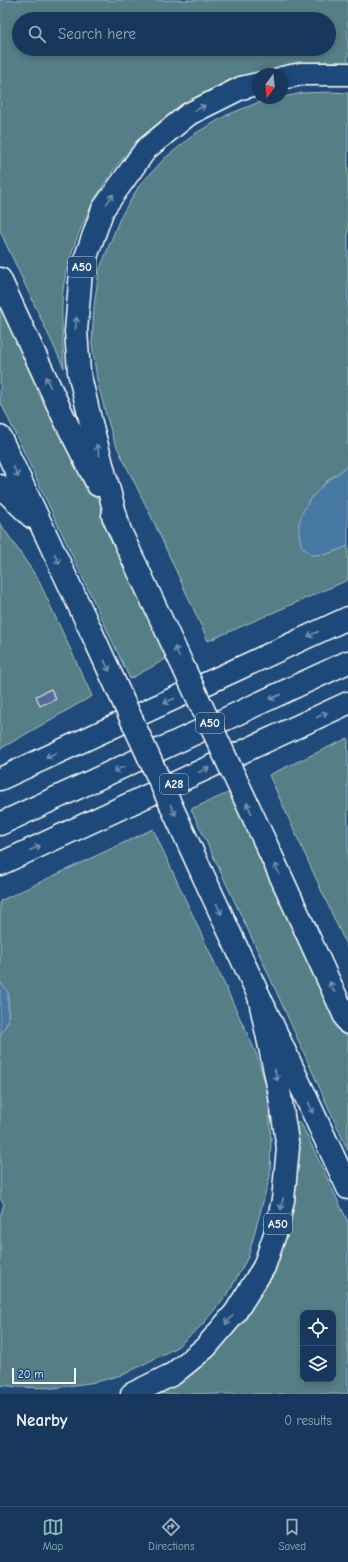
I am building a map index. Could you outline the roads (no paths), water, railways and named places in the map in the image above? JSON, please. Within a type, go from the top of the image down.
[{"type":"highway","points":[[288,77],[301,74],[348,74]]},
{"type":"highway","name":"A50","points":[[119,528],[79,372],[76,331],[81,271],[103,209],[146,149],[189,114],[241,88],[252,85]]},
{"type":"highway","name":"A50","points":[[0,279],[64,418],[119,528],[348,1023]]},
{"type":"highway","name":"A50","points":[[0,437],[348,1188]]},
{"type":"highway","points":[[0,486],[40,524]]},
{"type":"highway","points":[[0,779],[348,618]]},
{"type":"highway","points":[[0,824],[348,662]]},
{"type":"highway","name":"A28","points":[[0,864],[348,703]]},
{"type":"highway","name":"A50","points":[[132,1394],[173,1374],[205,1348],[235,1313],[264,1267],[276,1231],[283,1200],[288,1148],[279,1090],[259,996]]},
{"type":"water","points":[[348,466],[348,546],[327,554],[311,555],[301,545],[299,523],[302,514],[318,490]]},
{"type":"water","points":[[0,982],[8,992],[8,1021],[0,1036]]}]
